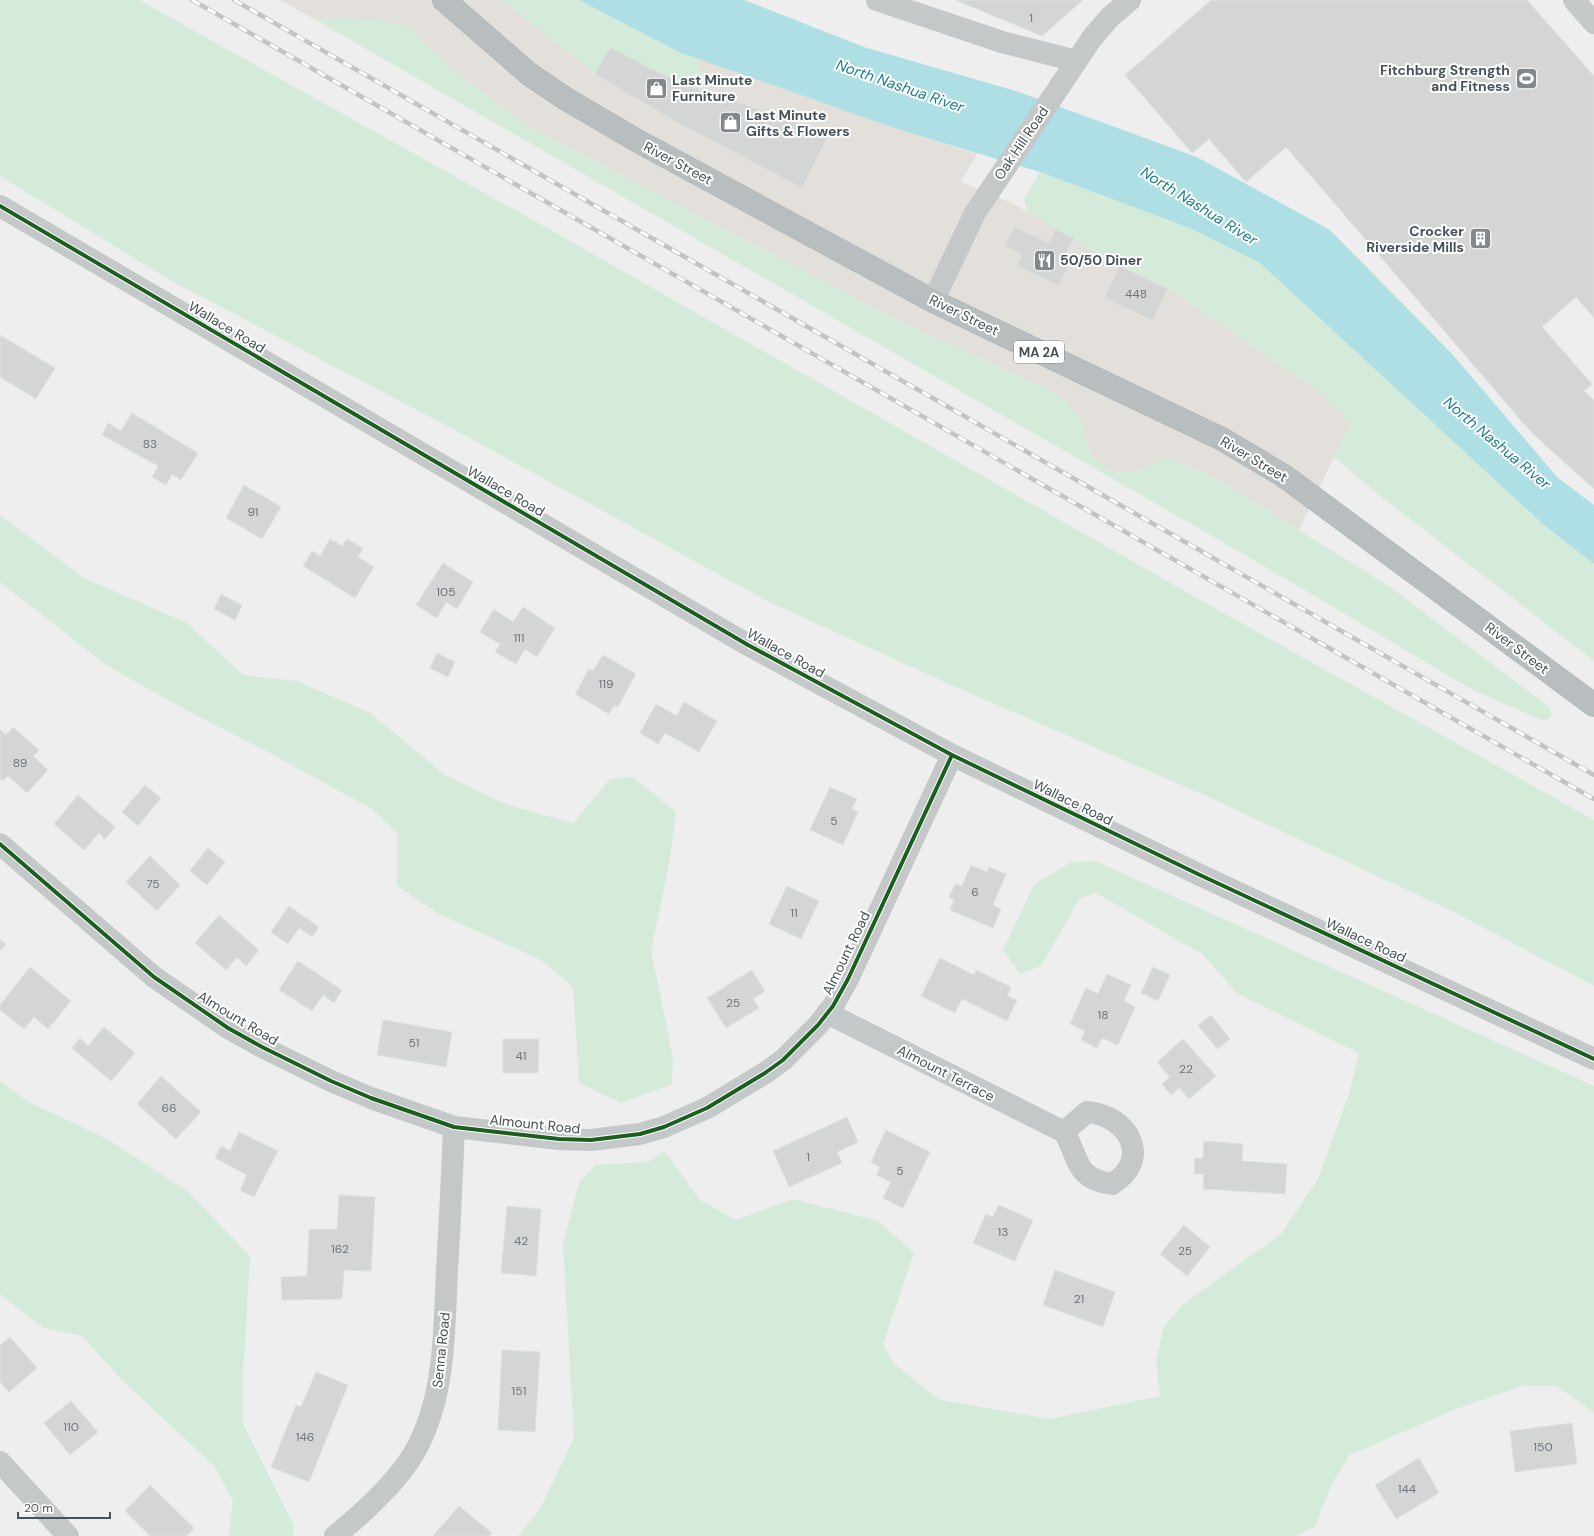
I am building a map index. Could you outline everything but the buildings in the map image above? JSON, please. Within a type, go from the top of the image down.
[{"type":"highway","name":"River Street","points":[[444,0],[529,74],[566,99],[636,140],[933,301],[1195,425],[1278,472],[1594,705]]},
{"type":"highway","name":"River Street","points":[[452,0],[470,23]]},
{"type":"street","points":[[877,0],[1002,42],[1076,61]]},
{"type":"street","name":"Oak Hill Road","points":[[933,301],[975,213],[1076,61],[1110,17],[1130,0]]},
{"type":"street","points":[[1574,0],[1594,23]]},
{"type":"street","name":"Wallace Road","points":[[0,206],[748,645],[952,755],[1200,875],[1594,1059]]},
{"type":"street","name":"Almount Road","points":[[0,844],[154,977],[228,1028],[262,1047],[331,1081],[371,1098],[454,1127],[559,1139],[591,1140],[640,1134],[664,1127],[707,1108],[765,1073],[801,1044],[827,1013],[848,979],[952,755]]},
{"type":"street","name":"Almount Terrace","points":[[827,1013],[1064,1132]]},
{"type":"street","name":"Senna Road","points":[[335,1536],[396,1477],[411,1457],[424,1433],[433,1406],[443,1355],[454,1127]]},
{"type":"street","points":[[0,1462],[68,1536]]},
{"type":"shaded area","points":[[279,0],[502,0],[595,74],[610,47],[675,81],[707,92],[696,57],[897,129],[977,154],[961,182],[1012,203],[1120,266],[1168,289],[1311,386],[1341,412],[1350,423],[1299,530],[1210,475],[1166,457],[1143,470],[1114,473],[1091,456],[1082,423],[1060,395],[901,322],[523,123],[454,71],[409,28],[329,18],[316,20]]},
{"type":"green space","points":[[0,0],[139,0],[542,225],[1211,606],[1594,820],[1594,986],[1456,913],[1211,798],[949,684],[769,602],[468,437],[170,280],[0,176]]},
{"type":"green space","points":[[502,0],[579,0],[674,49],[696,57],[707,92],[675,81],[611,47],[595,74]]},
{"type":"green space","points":[[329,18],[377,19],[409,28],[454,71],[523,123],[901,322],[1060,395],[1082,423],[1091,456],[1114,473],[1143,470],[1166,457],[1210,475],[1392,588],[1549,707],[1552,716],[1544,721],[1473,690],[1245,555],[316,20]]},
{"type":"green space","points":[[1040,172],[1192,229],[1260,263],[1544,525],[1594,564],[1594,661],[1379,495],[1334,457],[1350,423],[1341,412],[1311,386],[1168,289],[1120,266],[1027,212],[1024,199]]},
{"type":"green space","points":[[0,515],[84,578],[187,623],[243,675],[297,681],[370,713],[445,775],[508,805],[573,823],[610,779],[633,777],[676,812],[669,864],[651,950],[673,1058],[672,1084],[621,1103],[579,1083],[573,987],[541,960],[439,914],[397,886],[397,833],[372,809],[268,752],[186,710],[106,665],[0,582]]},
{"type":"green space","points":[[1095,861],[1594,1086],[1594,1413],[1557,1386],[1522,1386],[1451,1411],[1350,1455],[1331,1485],[1315,1527],[1295,1536],[518,1536],[540,1509],[574,1438],[563,1243],[579,1183],[595,1165],[648,1162],[664,1151],[700,1200],[736,1220],[793,1199],[878,1221],[914,1253],[883,1344],[894,1364],[940,1400],[1050,1419],[1160,1396],[1156,1360],[1164,1327],[1182,1305],[1281,1234],[1318,1179],[1349,1094],[1359,1053],[1238,994],[1202,954],[1096,893],[1080,898],[1041,966],[1020,974],[1003,950],[1034,885],[1071,862]]},
{"type":"green space","points":[[0,1081],[29,1102],[107,1139],[187,1191],[250,1256],[243,1375],[243,1424],[293,1524],[293,1536],[228,1536],[233,1501],[215,1467],[122,1380],[82,1336],[43,1328],[0,1294]]},
{"type":"water","name":"North Nashua River","points":[[579,0],[744,0],[864,47],[1019,92],[1197,157],[1330,230],[1452,354],[1558,478],[1594,505],[1594,564],[1544,525],[1260,263],[1192,229],[1040,172],[897,129],[679,52]]},
{"type":"railway","points":[[192,0],[1594,799]]},
{"type":"railway","points":[[234,0],[1594,775]]},
{"type":"cycle path","points":[[0,206],[748,645],[952,755],[1200,875],[1594,1059]]},
{"type":"cycle path","points":[[0,844],[154,977],[228,1028],[262,1047],[331,1081],[371,1098],[454,1127],[559,1139],[591,1140],[640,1134],[664,1127],[707,1108],[765,1073],[783,1060],[818,1025],[833,1006],[848,979],[952,755]]},
{"type":"place","name":"Fitchburg Strength and Fitness","points":[[1526,78]]},
{"type":"place","name":"Last Minute Furniture","points":[[656,88]]},
{"type":"place","name":"Last Minute Gifts & Flowers","points":[[731,123]]},
{"type":"place","name":"Crocker Riverside Mills","points":[[1480,239]]},
{"type":"place","name":"50/50 Diner","points":[[1045,260]]}]
